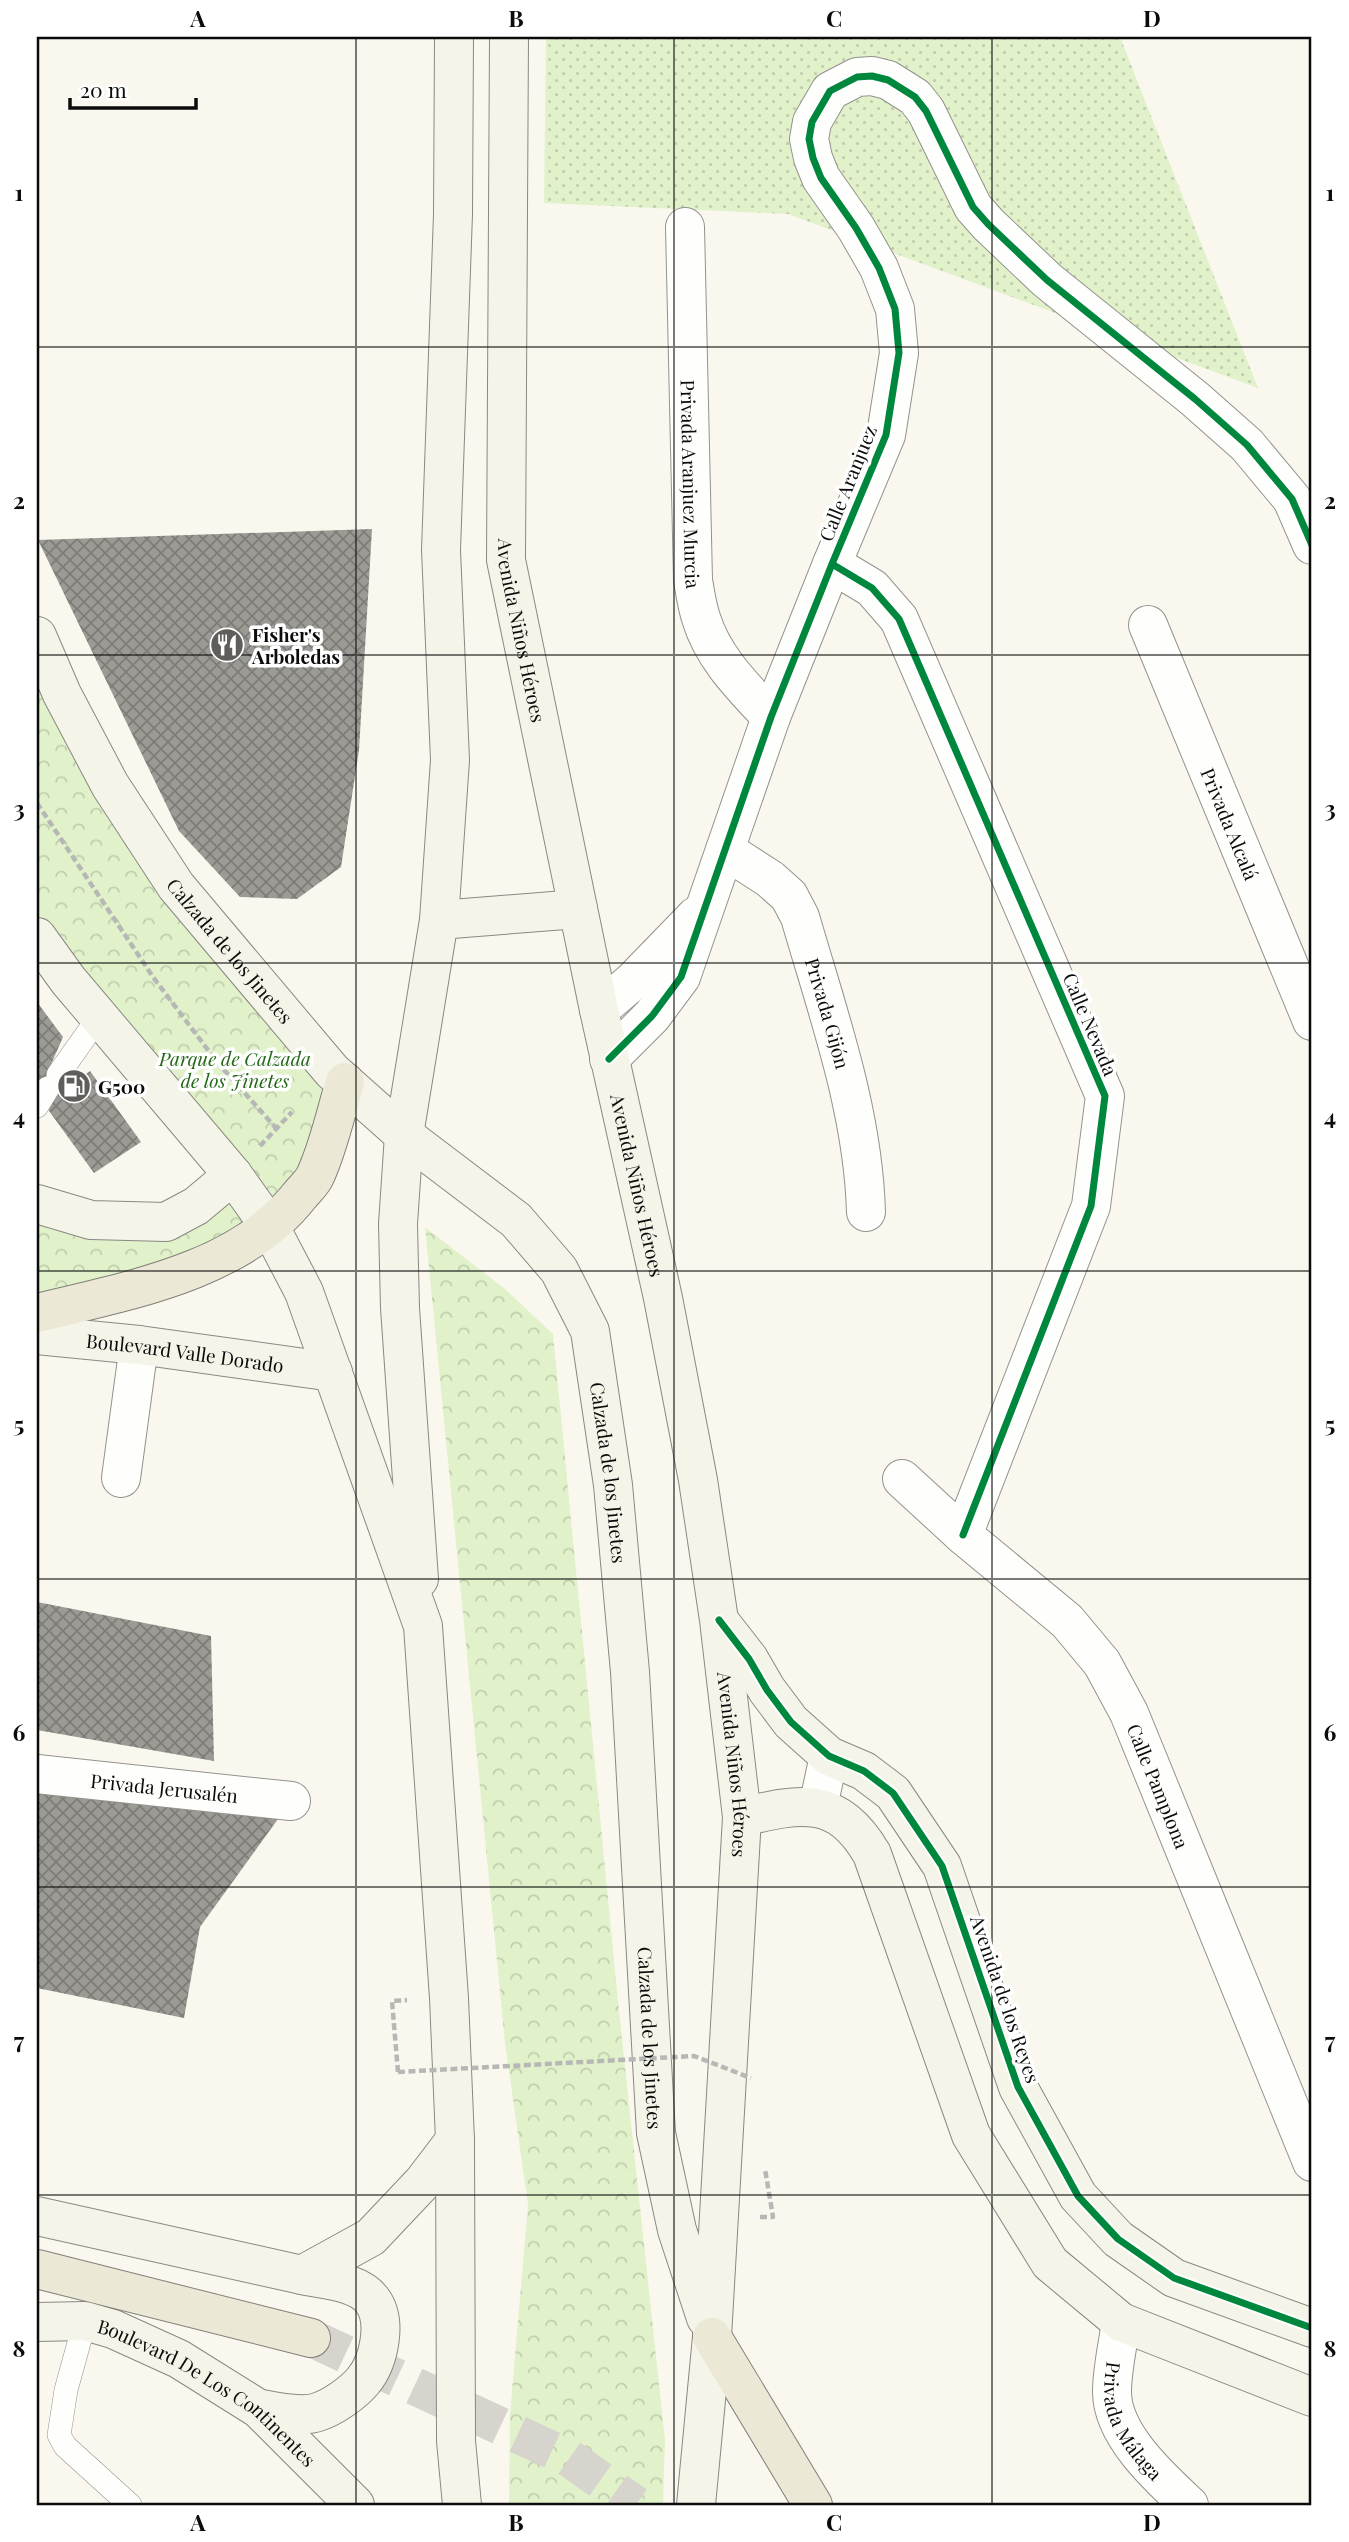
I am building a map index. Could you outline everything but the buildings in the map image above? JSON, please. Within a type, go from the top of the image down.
[{"type":"main road","points":[[454,37],[453,214],[441,550],[450,760],[439,920],[404,1135],[398,1224],[400,1308],[448,1984],[455,2140],[456,2441],[462,2505]]},
{"type":"main road","name":"Avenida Niños Héroes","points":[[509,37],[506,560],[598,1010],[663,1298],[686,1415],[719,1620],[742,1817],[712,2337]]},
{"type":"main road","name":"Calzada de los Jinetes","points":[[37,636],[62,694],[110,785],[176,886],[332,1071],[404,1135],[516,1220],[559,1270],[590,1331],[613,1485],[630,1672],[656,2133],[677,2230],[712,2337],[695,2505]]},
{"type":"main road","points":[[439,920],[578,909]]},
{"type":"main road","points":[[37,937],[68,980],[233,1175],[270,1227],[304,1292],[423,1626]]},
{"type":"main road","points":[[37,1314],[147,1286],[229,1254],[270,1227],[293,1205],[315,1176],[345,1082]]},
{"type":"main road","points":[[37,1204],[91,1220],[166,1222],[196,1206],[233,1175]]},
{"type":"main road","name":"Boulevard Valle Dorado","points":[[37,1335],[139,1345],[333,1372]]},
{"type":"main road","name":"Avenida de los Reyes","points":[[719,1620],[791,1722],[829,1756],[864,1771],[892,1793],[943,1866],[1018,2087],[1078,2196],[1118,2239],[1174,2278],[1312,2328]]},
{"type":"main road","points":[[742,1817],[798,1806],[818,1807],[840,1816],[860,1833],[872,1854],[971,2135],[1050,2263],[1121,2322],[1312,2397]]},
{"type":"main road","points":[[302,2275],[371,2237],[423,2182],[455,2140]]},
{"type":"main road","points":[[37,2216],[356,2288],[372,2299],[379,2316],[379,2336],[375,2360],[363,2381],[343,2398],[318,2413],[295,2414],[259,2409]]},
{"type":"main road","points":[[37,2269],[311,2338]]},
{"type":"main road","name":"Boulevard De Los Continentes","points":[[37,2322],[85,2321],[113,2329],[179,2359],[259,2409],[355,2505]]},
{"type":"main road","points":[[712,2337],[813,2505]]},
{"type":"street","name":"Calle Aranjuez","points":[[609,1059],[652,1016],[681,977],[771,717],[831,564],[886,435],[899,353],[895,309],[879,268],[856,228],[821,178],[808,139],[812,122],[830,90],[857,77],[872,76],[902,87],[915,97],[926,111],[972,207],[1047,280],[1195,399],[1247,445],[1292,499],[1312,545]]},
{"type":"street","name":"Privada Aranjuez Murcia","points":[[685,228],[692,580],[701,618],[715,652],[737,682],[771,717]]},
{"type":"street","name":"Calle Nevada","points":[[831,564],[872,588],[899,619],[1105,1096],[1091,1206],[963,1535]]},
{"type":"street","name":"Privada Alcalá","points":[[1148,625],[1312,1021]]},
{"type":"street","name":"Privada Gijón","points":[[725,850],[771,879],[789,896],[800,916],[853,1102],[865,1169],[866,1212]]},
{"type":"street","name":"Calle Aranjuez","points":[[598,1010],[633,981],[704,906]]},
{"type":"street","points":[[121,1478],[139,1345]]},
{"type":"street","name":"Calle Pamplona","points":[[902,1479],[963,1535],[1067,1621],[1102,1663],[1129,1713],[1312,2162]]},
{"type":"street","points":[[818,1807],[829,1756]]},
{"type":"street","name":"Privada Jerusalén","points":[[37,1773],[291,1801]]},
{"type":"street","name":"Privada Málaga","points":[[1121,2322],[1112,2394],[1121,2428],[1148,2466],[1189,2505]]},
{"type":"lane","points":[[48,1090],[99,1017]]},
{"type":"lane","points":[[85,2321],[66,2390],[59,2435],[65,2446],[130,2505]]},
{"type":"path","points":[[37,803],[153,977],[217,1062],[276,1129]]},
{"type":"path","points":[[392,2001],[398,2072],[694,2056],[751,2078]]},
{"type":"green space","points":[[546,37],[1120,37],[1258,388],[788,214],[544,203]]},
{"type":"green space","name":"Parque de Calzada de los Jinetes","points":[[37,659],[339,1084],[328,1128],[268,1218],[37,930]]},
{"type":"green space","points":[[230,1179],[264,1227],[37,1312],[37,1206],[163,1224]]},
{"type":"green space","points":[[425,1227],[505,1289],[553,1334],[618,2001],[665,2440],[663,2505],[509,2505],[510,2414],[528,2205],[505,2043]]},
{"type":"tunnel","points":[[311,2338],[569,2458],[636,2505]]},
{"type":"cycle path","points":[[609,1059],[652,1016],[681,977],[771,717],[886,435],[899,353],[895,309],[879,268],[856,228],[821,178],[813,158],[809,139],[812,122],[830,91],[857,77],[872,76],[888,80],[915,97],[926,111],[973,207],[988,224],[1047,280],[1195,399],[1247,445],[1292,499],[1312,545]]},
{"type":"cycle path","points":[[832,564],[872,588],[899,619],[1105,1096],[1091,1206],[963,1535]]},
{"type":"cycle path","points":[[719,1620],[791,1722],[829,1756],[864,1771],[893,1793],[942,1866],[1018,2087],[1078,2196],[1118,2239],[1174,2278],[1312,2328]]},
{"type":"place","name":"Fisher's Arboledas","points":[[227,645]]},
{"type":"place","name":"G500","points":[[74,1086]]}]
